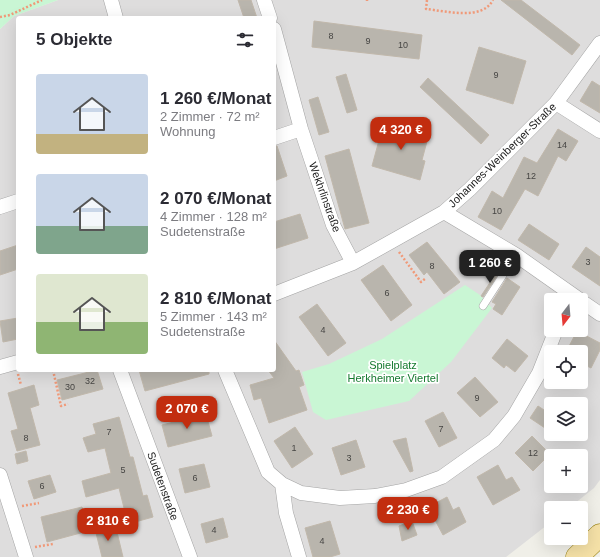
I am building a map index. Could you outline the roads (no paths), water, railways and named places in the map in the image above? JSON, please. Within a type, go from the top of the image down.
[{"type":"main road","points":[[582,555],[600,535]]},
{"type":"street","points":[[111,0],[115,16]]},
{"type":"street","points":[[264,0],[269,16]]},
{"type":"street","name":"Wekhrlinstraße","points":[[276,39],[301,129],[333,225],[353,263]]},
{"type":"street","name":"Johannes-Weinberger-Straße","points":[[276,293],[353,263],[444,212],[470,189],[556,103],[600,43]]},
{"type":"street","points":[[556,103],[600,131]]},
{"type":"street","points":[[276,137],[301,129]]},
{"type":"street","points":[[0,207],[16,202]]},
{"type":"street","points":[[444,212],[516,255],[569,293]]},
{"type":"street","points":[[588,306],[600,314]]},
{"type":"street","points":[[226,372],[268,472],[282,484],[302,493],[340,498],[376,496],[406,490],[442,477],[494,440],[514,416],[540,373],[553,337]]},
{"type":"street","points":[[0,367],[16,363]]},
{"type":"street","name":"Sudetenstraße","points":[[121,372],[190,557]]},
{"type":"street","points":[[0,475],[26,557]]},
{"type":"street","points":[[282,484],[286,513],[299,557]]},
{"type":"lane","points":[[483,306],[516,255]]},
{"type":"park label","name":"Spielplatz Herkheimer Viertel","points":[[393,371]]}]
